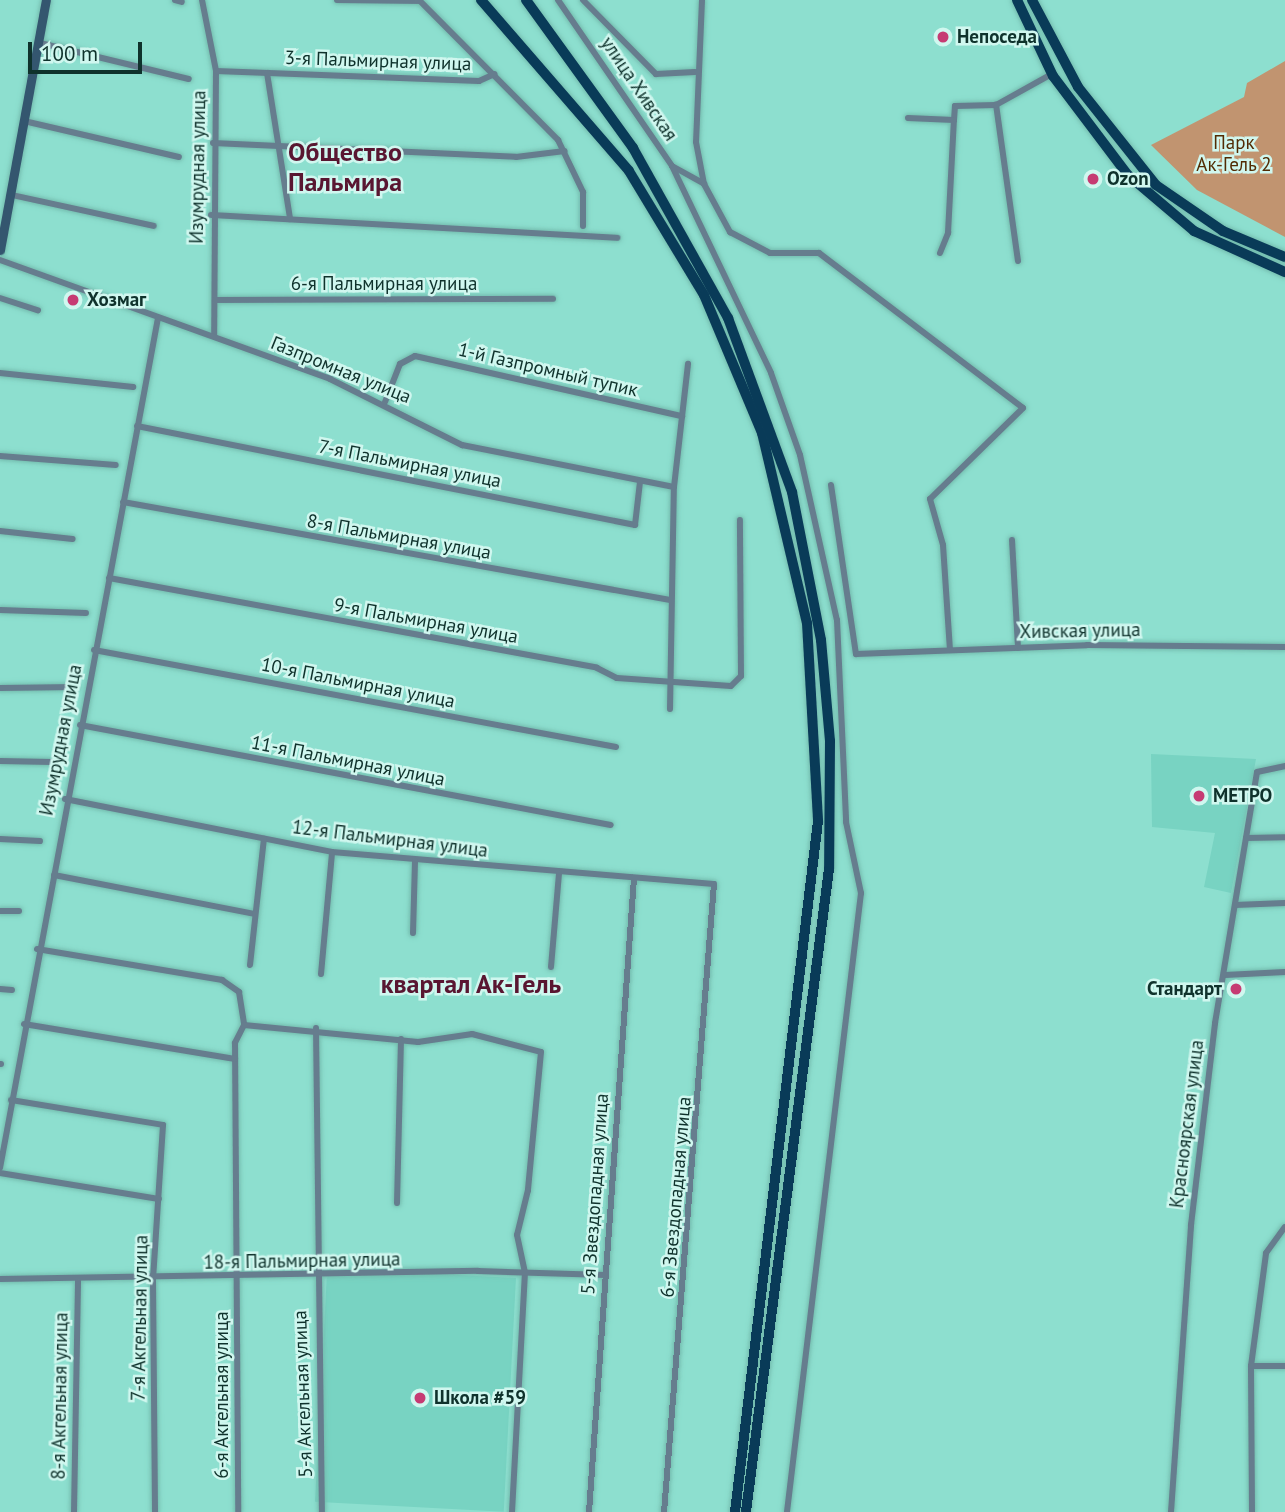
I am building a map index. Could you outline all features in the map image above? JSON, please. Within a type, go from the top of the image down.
[{"type":"main road","points":[[481,0],[629,171],[704,295],[762,433],[807,623],[818,821],[735,1512]]},
{"type":"main road","points":[[526,0],[633,148],[728,318],[792,492],[821,640],[830,741],[829,869],[746,1512]]},
{"type":"main road","points":[[1017,0],[1052,74],[1094,138],[1160,206],[1221,247],[1285,272]]},
{"type":"main road","points":[[1032,0],[1078,87],[1156,185],[1223,231],[1285,257]]},
{"type":"street","points":[[0,250],[46,0]]},
{"type":"street","name":"Изумрудная улица","points":[[202,0],[216,71],[211,215],[214,337]]},
{"type":"street","points":[[337,0],[420,1],[495,74],[565,151],[583,192],[583,226]]},
{"type":"street","name":"улица Хивская","points":[[558,0],[672,166],[704,184]]},
{"type":"street","points":[[583,0],[656,74],[695,72]]},
{"type":"street","points":[[702,0],[695,72],[704,184],[730,232],[770,253],[819,253],[1023,408],[930,499],[943,545],[950,650]]},
{"type":"street","points":[[40,43],[189,79]]},
{"type":"street","name":"3-я Пальмирная улица","points":[[216,71],[479,81],[495,74]]},
{"type":"street","points":[[267,73],[290,219]]},
{"type":"street","points":[[940,253],[948,233],[956,106],[996,105],[1052,74]]},
{"type":"street","points":[[996,105],[1018,261]]},
{"type":"street","points":[[908,118],[954,120]]},
{"type":"street","points":[[24,121],[179,157]]},
{"type":"street","points":[[213,143],[516,156],[565,151]]},
{"type":"street","points":[[672,166],[771,373],[800,455],[837,620],[846,822],[861,893],[787,1512]]},
{"type":"street","points":[[12,195],[154,226]]},
{"type":"street","points":[[211,215],[617,237]]},
{"type":"street","name":"Газпромная улица","points":[[0,260],[386,402],[462,444],[674,487]]},
{"type":"street","points":[[0,298],[38,310]]},
{"type":"street","name":"6-я Пальмирная улица","points":[[215,300],[553,299]]},
{"type":"street","name":"Изумрудная улица","points":[[0,1171],[37,949],[54,875],[65,800],[158,318]]},
{"type":"street","name":"1-й Газпромный тупик","points":[[386,402],[406,357],[682,416]]},
{"type":"street","points":[[670,709],[668,685],[674,487],[688,364]]},
{"type":"street","points":[[0,373],[133,387]]},
{"type":"street","name":"7-я Пальмирная улица","points":[[137,426],[635,524],[640,482]]},
{"type":"street","points":[[0,456],[116,465]]},
{"type":"street","name":"Хивская улица","points":[[831,485],[856,654],[1018,648],[1285,647]]},
{"type":"street","name":"8-я Пальмирная улица","points":[[123,502],[670,600]]},
{"type":"street","name":"9-я Пальмирная улица","points":[[109,578],[668,685],[736,683],[743,626],[740,520]]},
{"type":"street","points":[[0,531],[73,539]]},
{"type":"street","points":[[1012,540],[1018,648]]},
{"type":"street","points":[[0,610],[86,613]]},
{"type":"street","name":"10-я Пальмирная улица","points":[[94,650],[616,747]]},
{"type":"street","points":[[0,688],[76,687]]},
{"type":"street","name":"11-я Пальмирная улица","points":[[80,725],[611,825]]},
{"type":"street","points":[[0,761],[52,762]]},
{"type":"street","name":"Красноярская улица","points":[[1171,1512],[1191,1225],[1235,905],[1257,772],[1285,766]]},
{"type":"street","name":"12-я Пальмирная улица","points":[[65,800],[332,852],[715,884]]},
{"type":"street","points":[[1246,838],[1285,837]]},
{"type":"street","points":[[0,839],[40,841]]},
{"type":"street","points":[[250,965],[264,839]]},
{"type":"street","points":[[321,974],[332,852]]},
{"type":"street","points":[[413,933],[415,861]]},
{"type":"street","points":[[551,967],[559,873]]},
{"type":"street","points":[[54,875],[254,914]]},
{"type":"street","name":"5-я Звездопадная улица","points":[[589,1512],[634,878]]},
{"type":"street","name":"6-я Звездопадная улица","points":[[664,1512],[715,884]]},
{"type":"street","points":[[1235,905],[1285,903]]},
{"type":"street","points":[[0,911],[19,911]]},
{"type":"street","points":[[37,949],[222,980],[239,992],[244,1024],[316,1028],[437,1042],[472,1034],[541,1052],[528,1190],[517,1235],[525,1272],[512,1512]]},
{"type":"street","points":[[1226,975],[1285,972]]},
{"type":"street","points":[[0,989],[12,989]]},
{"type":"street","points":[[24,1024],[235,1059]]},
{"type":"street","name":"6-я Акгельная улица","points":[[238,1512],[235,1059],[244,1024]]},
{"type":"street","name":"5-я Акгельная улица","points":[[316,1028],[316,1275],[322,1512]]},
{"type":"street","points":[[397,1203],[401,1039]]},
{"type":"street","name":"7-я Акгельная улица","points":[[11,1100],[163,1125],[153,1280],[155,1512]]},
{"type":"street","points":[[0,1171],[159,1199]]},
{"type":"street","points":[[1252,1512],[1251,1366],[1266,1253],[1285,1227]]},
{"type":"street","name":"18-я Пальмирная улица","points":[[0,1279],[153,1280],[525,1272],[606,1276]]},
{"type":"street","name":"8-я Акгельная улица","points":[[74,1512],[78,1281]]},
{"type":"street","points":[[1251,1366],[1285,1366]]},
{"type":"shaded area","points":[[1151,754],[1256,759],[1231,893],[1204,887],[1215,833],[1152,827]]},
{"type":"shaded area","name":"Школа #59","points":[[327,1268],[516,1278],[504,1512],[315,1502]]},
{"type":"green space","name":"Парк Ак-Гель 2","points":[[1285,61],[1285,237],[1197,190],[1151,145],[1244,97],[1247,83]]},
{"type":"place","name":"Непоседа","points":[[943,37]]},
{"type":"place","name":"Ozon","points":[[1093,179]]},
{"type":"place","name":"Хозмаг","points":[[73,300]]},
{"type":"place","name":"МЕТРО","points":[[1199,796]]},
{"type":"place","name":"Стандарт","points":[[1236,989]]},
{"type":"place","name":"Школа #59","points":[[420,1398]]},
{"type":"district","name":"Общество Пальмира","points":[[345,167]]},
{"type":"district","name":"квартал Ак-Гель","points":[[471,984]]}]
